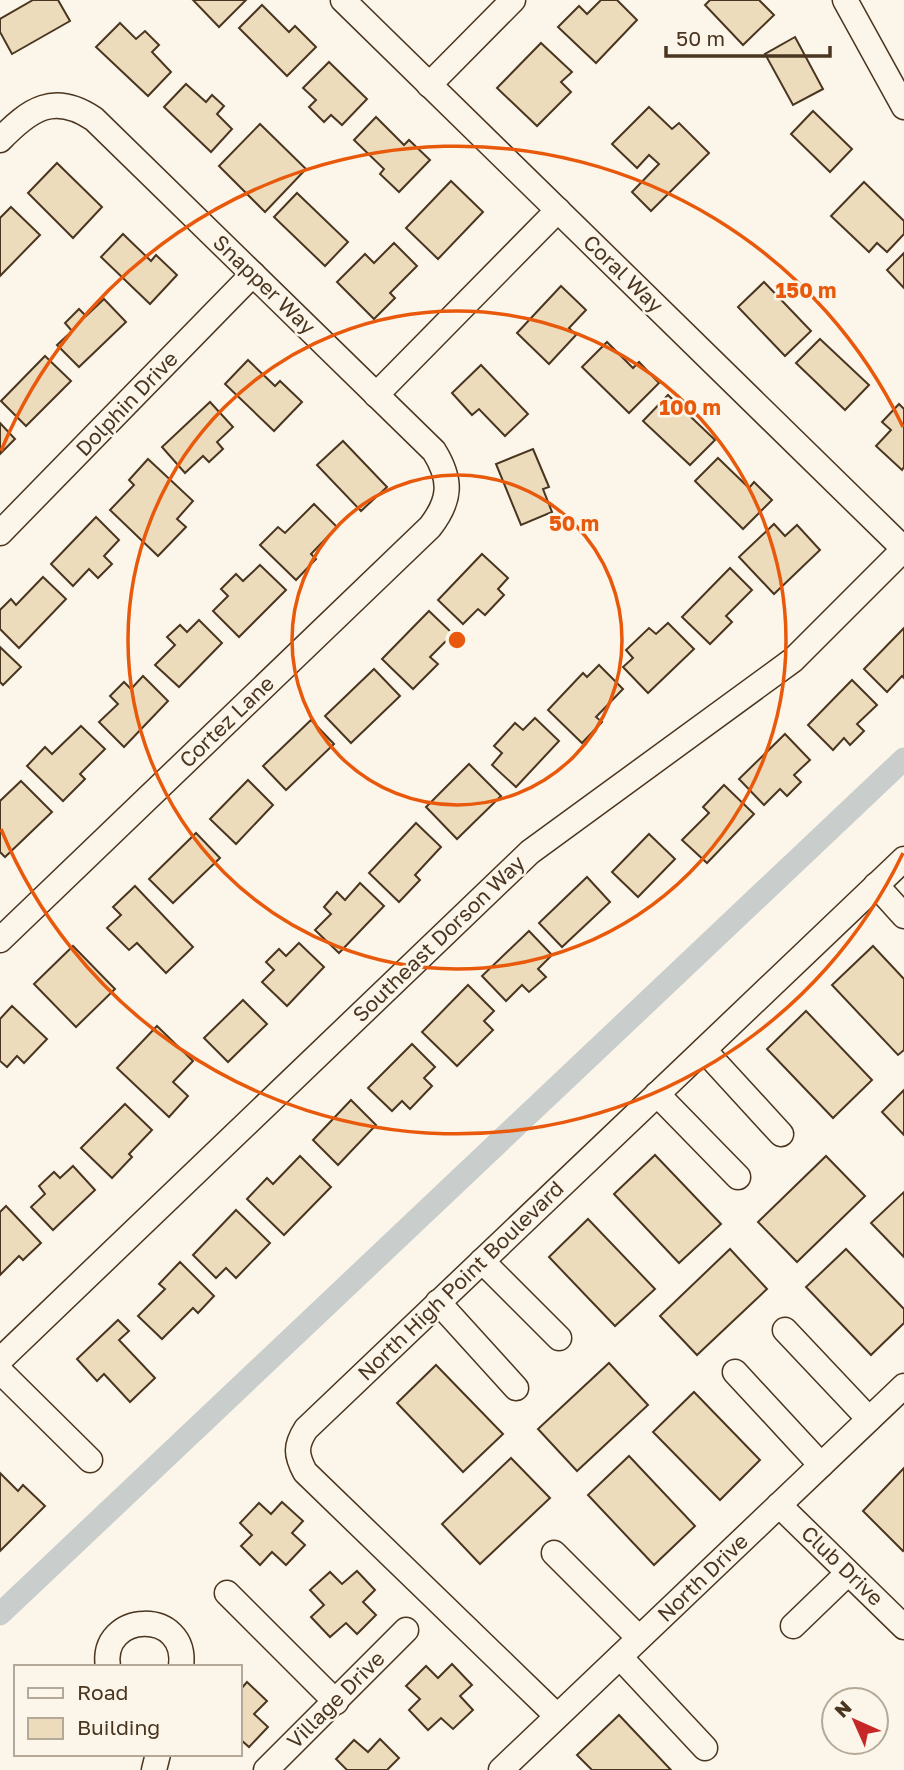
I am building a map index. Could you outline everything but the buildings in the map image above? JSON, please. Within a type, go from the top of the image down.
[{"type":"street","name":"Coral Way","points":[[343,0],[904,549]]},
{"type":"street","points":[[429,85],[513,0]]},
{"type":"street","points":[[845,0],[904,107]]},
{"type":"street","name":"Snapper Way","points":[[0,140],[32,111],[48,106],[64,105],[80,110],[94,119],[434,451],[443,465],[447,482],[446,498]]},
{"type":"street","points":[[376,395],[558,210]]},
{"type":"street","name":"Dolphin Drive","points":[[0,533],[253,274]]},
{"type":"street","name":"Cortez Lane","points":[[0,940],[430,527],[440,514],[446,498]]},
{"type":"street","name":"Southeast Dorson Way","points":[[0,1360],[530,852],[793,660],[904,549]]},
{"type":"street","name":"North High Point Boulevard","points":[[557,1716],[305,1472],[297,1458],[298,1442],[306,1429],[904,859]]},
{"type":"street","points":[[876,886],[904,916]]},
{"type":"street","points":[[704,1050],[781,1134]]},
{"type":"street","points":[[657,1094],[738,1177]]},
{"type":"street","points":[[482,1261],[559,1338]]},
{"type":"street","points":[[438,1303],[516,1388]]},
{"type":"street","points":[[785,1330],[869,1419]]},
{"type":"street","points":[[0,1371],[90,1460]]},
{"type":"street","points":[[736,1372],[821,1465]]},
{"type":"street","name":"North Drive","points":[[501,1770],[904,1385]]},
{"type":"street","name":"Club Drive","points":[[779,1505],[848,1573],[901,1619]]},
{"type":"street","points":[[554,1553],[639,1639]]},
{"type":"street","points":[[793,1626],[848,1573]]},
{"type":"street","points":[[226,1593],[336,1702]]},
{"type":"street","points":[[108,1665],[108,1651],[119,1633],[128,1626],[149,1623],[160,1626],[176,1639],[181,1665]]},
{"type":"street","name":"Village Drive","points":[[266,1770],[406,1630]]},
{"type":"street","points":[[620,1657],[705,1748]]},
{"type":"waterway","points":[[0,1614],[904,759]]}]
